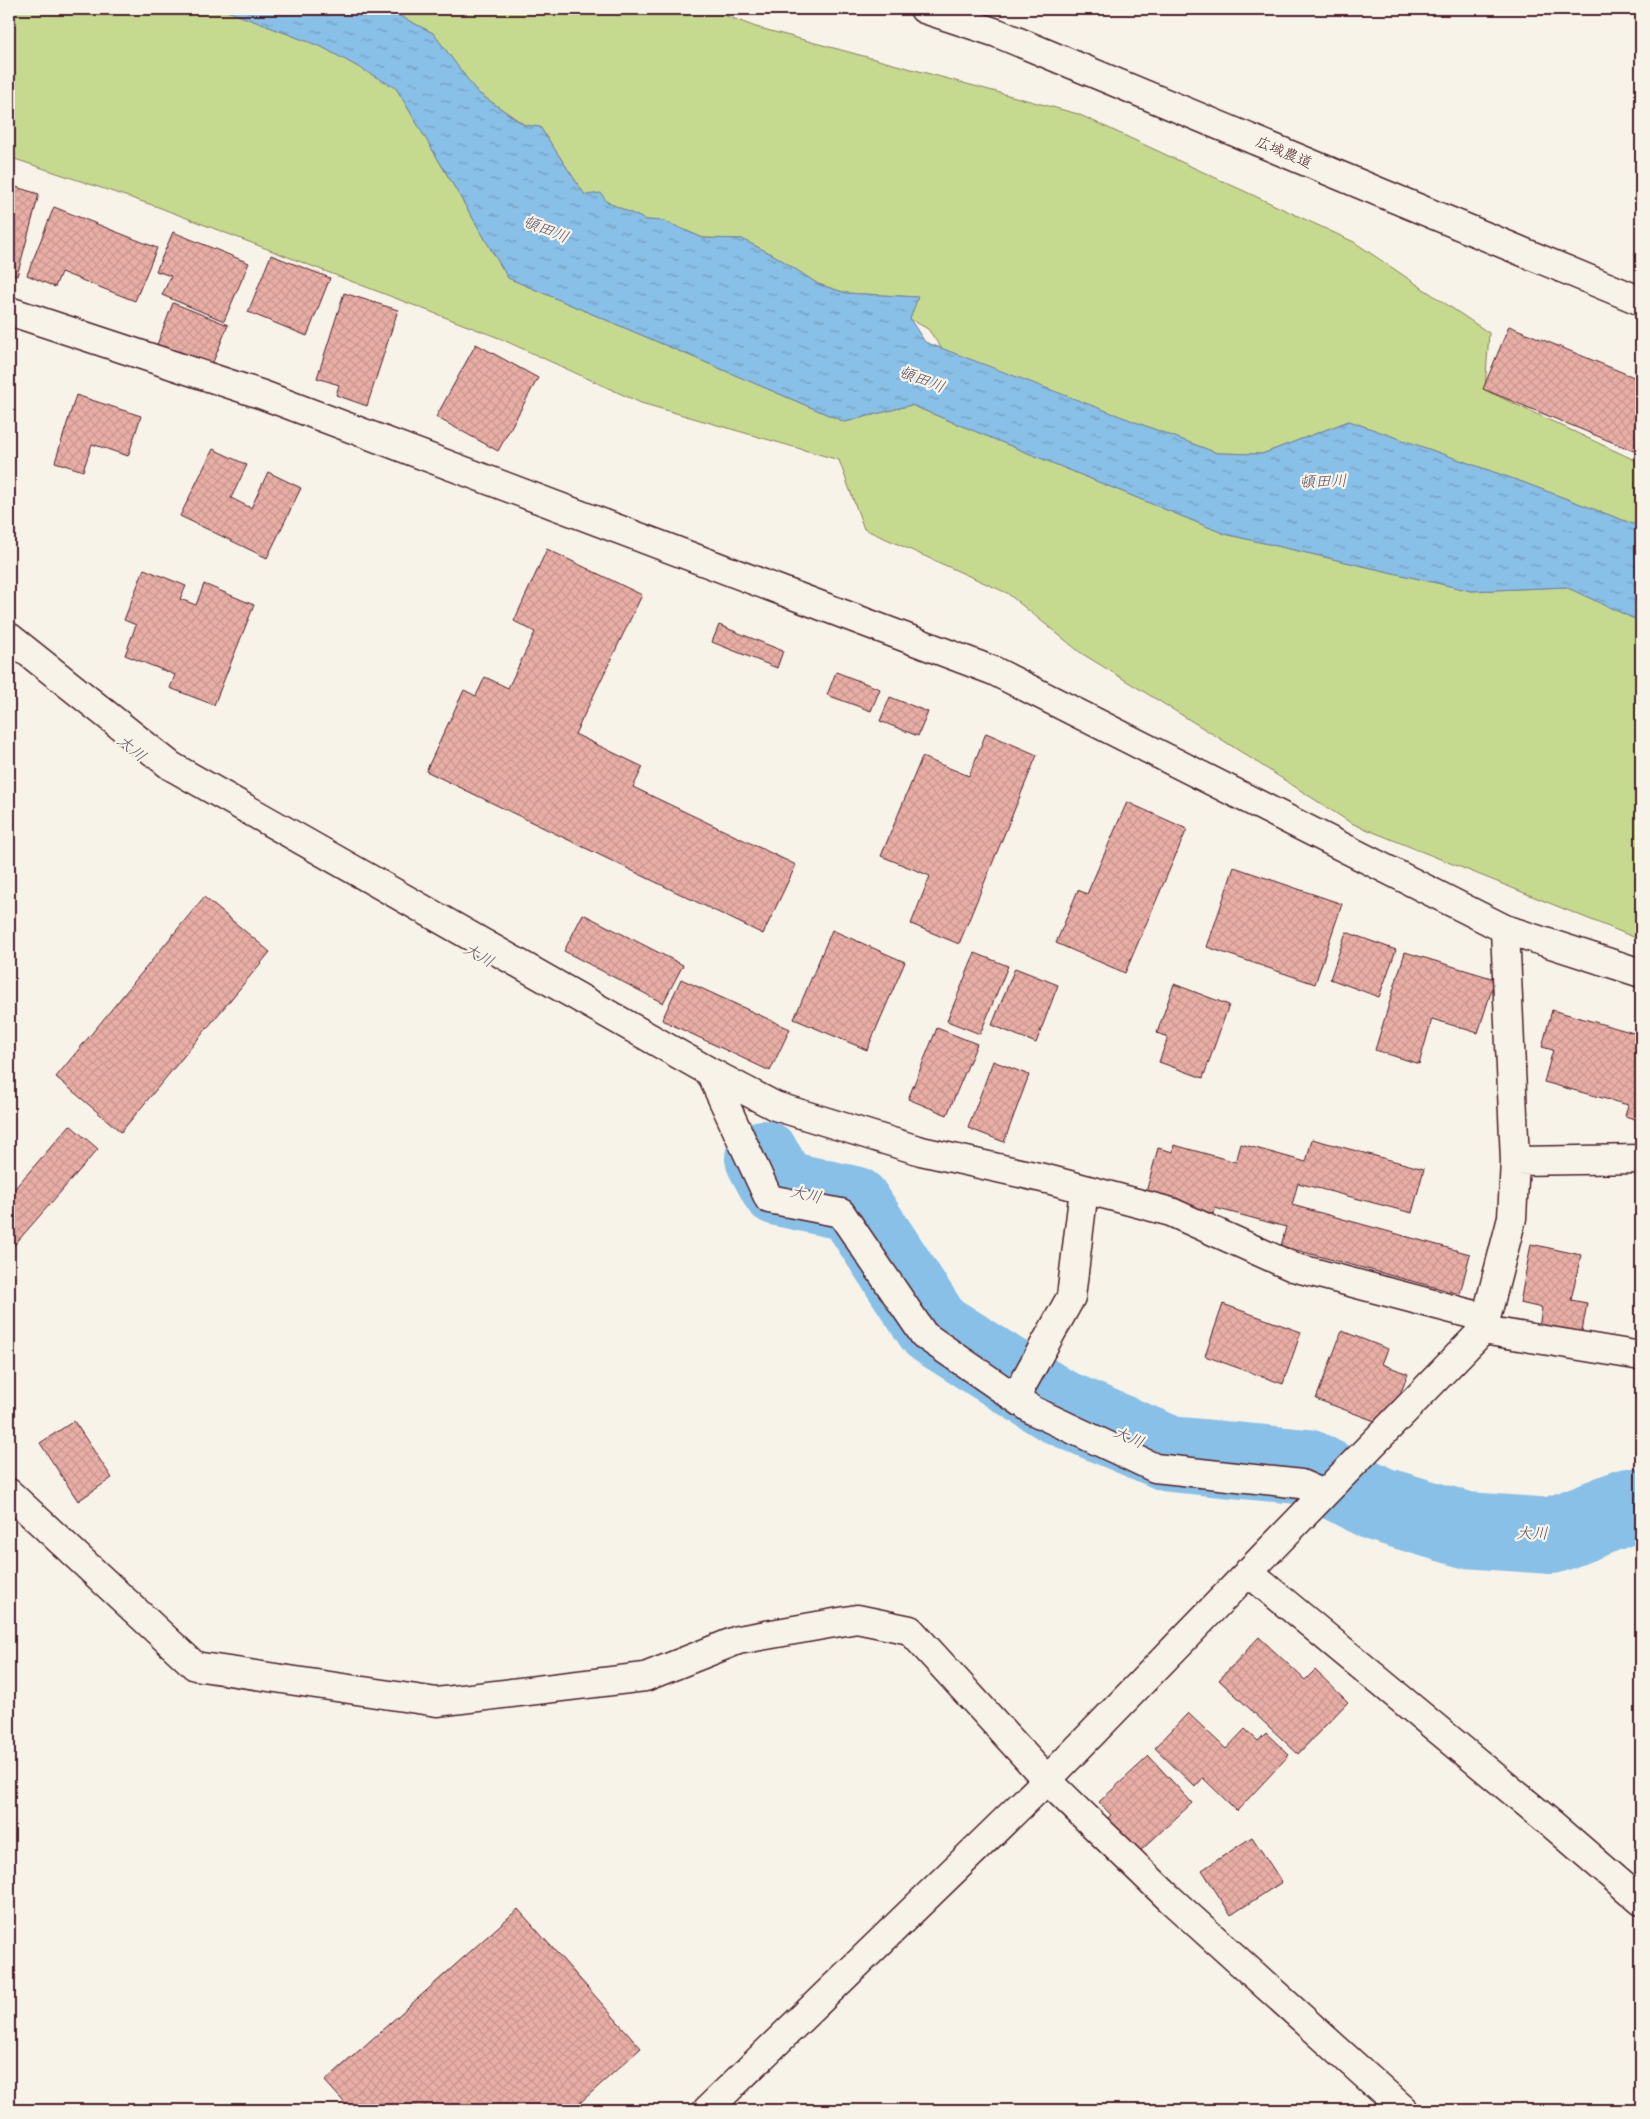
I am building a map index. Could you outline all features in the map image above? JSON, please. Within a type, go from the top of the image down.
[{"type":"street","name":"広域農道","points":[[924,9],[997,33],[1641,301]]},
{"type":"street","points":[[9,311],[263,395],[994,671],[1505,929],[1641,972]]},
{"type":"street","points":[[9,637],[171,766],[710,1072],[775,1106],[921,1151],[1047,1179],[1171,1212],[1293,1266],[1484,1324],[1641,1356]]},
{"type":"street","points":[[707,2110],[1047,1780],[1324,1494],[1484,1324],[1512,1218],[1515,1161],[1505,929]]},
{"type":"street","points":[[710,1072],[769,1199],[841,1213],[924,1335],[1015,1398],[1034,1411],[1155,1468],[1301,1484],[1324,1494]]},
{"type":"street","points":[[1515,1161],[1641,1160]]},
{"type":"street","points":[[1015,1398],[1071,1297],[1084,1189]]},
{"type":"street","points":[[9,1493],[196,1666],[437,1702],[645,1677],[738,1640],[857,1619],[910,1630],[1047,1780],[1170,1899],[1404,2110]]},
{"type":"street","points":[[1248,1572],[1553,1824],[1641,1901]]},
{"type":"green space","points":[[9,9],[222,9],[322,47],[396,88],[508,278],[845,422],[911,405],[1225,534],[1471,591],[1566,587],[1641,622],[1641,940],[1351,823],[1224,741],[1081,653],[1007,593],[864,529],[839,460],[641,403],[499,338],[158,207],[9,157]]},
{"type":"green space","points":[[386,9],[708,9],[756,27],[1078,114],[1354,242],[1489,333],[1485,390],[1641,463],[1641,527],[1525,483],[1349,421],[1262,454],[1217,453],[942,349],[928,329],[910,319],[917,297],[846,293],[818,284],[777,257],[742,239],[703,238],[664,221],[646,220],[607,202],[585,195],[540,127],[525,125],[477,92],[433,33]]},
{"type":"water","name":"頓田川","points":[[222,9],[386,9],[433,33],[477,92],[524,125],[540,127],[585,195],[601,193],[607,202],[646,220],[664,221],[703,238],[742,239],[777,257],[818,284],[846,293],[918,297],[910,319],[925,342],[1217,453],[1262,454],[1349,421],[1525,483],[1641,527],[1641,622],[1566,587],[1471,591],[1225,534],[911,405],[845,422],[508,278],[396,88],[322,47]]},
{"type":"building","points":[[9,185],[39,194],[17,276],[9,273]]},
{"type":"building","points":[[54,207],[157,248],[135,301],[61,272],[55,287],[27,275]]},
{"type":"building","points":[[173,232],[249,263],[224,321],[162,295],[171,276],[156,271]]},
{"type":"building","points":[[271,255],[330,278],[307,336],[248,312]]},
{"type":"building","points":[[344,293],[398,310],[367,406],[336,395],[339,385],[317,378]]},
{"type":"building","points":[[173,303],[228,325],[209,372],[155,350]]},
{"type":"building","points":[[1509,326],[1641,380],[1641,454],[1483,389]]},
{"type":"building","points":[[476,344],[538,378],[498,451],[436,417]]},
{"type":"building","points":[[76,395],[141,416],[128,456],[92,444],[83,471],[55,462]]},
{"type":"building","points":[[213,449],[247,465],[231,498],[251,508],[268,472],[301,488],[267,558],[180,516]]},
{"type":"building","points":[[547,549],[642,595],[575,734],[643,767],[633,787],[796,865],[763,934],[426,771],[464,690],[476,696],[485,677],[508,688],[535,632],[514,621]]},
{"type":"building","points":[[144,569],[186,586],[180,599],[196,605],[204,584],[254,605],[214,705],[170,688],[175,675],[125,655],[136,625],[124,620]]},
{"type":"building","points":[[719,625],[783,651],[777,668],[712,642]]},
{"type":"building","points":[[836,672],[880,689],[871,711],[827,695]]},
{"type":"building","points":[[890,697],[928,712],[918,736],[880,721]]},
{"type":"building","points":[[986,733],[1037,755],[959,944],[911,924],[930,876],[881,856],[922,757],[969,776]]},
{"type":"building","points":[[1127,802],[1187,829],[1125,973],[1056,943],[1078,890],[1087,894]]},
{"type":"building","points":[[1234,867],[1342,904],[1315,984],[1207,947]]},
{"type":"building","points":[[204,897],[270,952],[121,1132],[56,1077]]},
{"type":"building","points":[[583,914],[683,965],[663,1003],[564,951]]},
{"type":"building","points":[[832,930],[905,962],[867,1050],[794,1019]]},
{"type":"building","points":[[1346,932],[1396,950],[1379,997],[1330,979]]},
{"type":"building","points":[[1405,952],[1495,979],[1478,1033],[1432,1019],[1419,1064],[1375,1050]]},
{"type":"building","points":[[975,953],[1008,966],[980,1034],[947,1021]]},
{"type":"building","points":[[1015,968],[1058,985],[1036,1043],[992,1025]]},
{"type":"building","points":[[681,979],[790,1029],[770,1071],[662,1020]]},
{"type":"building","points":[[1174,984],[1229,1005],[1203,1078],[1159,1062],[1168,1037],[1157,1033]]},
{"type":"building","points":[[1552,1010],[1641,1035],[1641,1121],[1625,1116],[1628,1105],[1544,1082],[1553,1050],[1542,1047]]},
{"type":"building","points":[[937,1028],[977,1044],[947,1115],[908,1099]]},
{"type":"building","points":[[993,1061],[1029,1075],[1004,1142],[968,1128]]},
{"type":"building","points":[[70,1125],[98,1149],[9,1251],[9,1195]]},
{"type":"building","points":[[1312,1139],[1424,1169],[1412,1213],[1298,1183],[1292,1205],[1470,1254],[1460,1294],[1281,1246],[1286,1227],[1215,1208],[1213,1214],[1145,1196],[1158,1148],[1173,1152],[1174,1145],[1236,1162],[1241,1144],[1306,1162]]},
{"type":"building","points":[[1531,1244],[1581,1255],[1571,1300],[1587,1303],[1581,1337],[1539,1328],[1542,1308],[1520,1303]]},
{"type":"building","points":[[1223,1304],[1301,1332],[1283,1384],[1205,1356]]},
{"type":"building","points":[[1342,1331],[1388,1349],[1382,1364],[1408,1374],[1388,1426],[1316,1399]]},
{"type":"building","points":[[74,1421],[112,1478],[78,1501],[40,1443]]},
{"type":"building","points":[[1259,1637],[1305,1680],[1315,1670],[1348,1702],[1298,1754],[1219,1680]]},
{"type":"building","points":[[1188,1713],[1226,1749],[1245,1729],[1258,1741],[1266,1733],[1289,1755],[1237,1811],[1203,1778],[1195,1787],[1155,1748]]},
{"type":"building","points":[[1149,1756],[1192,1803],[1137,1854],[1106,1820],[1111,1815],[1099,1802]]},
{"type":"building","points":[[1252,1837],[1282,1882],[1231,1915],[1202,1870]]},
{"type":"building","points":[[518,1909],[641,2048],[572,2110],[351,2110],[325,2081]]},
{"type":"waterway","name":"大川","points":[[763,1158],[779,1188],[853,1204],[934,1328],[1057,1406],[1170,1454],[1307,1467],[1378,1504],[1466,1530],[1551,1536],[1628,1506],[1641,1506]]}]
